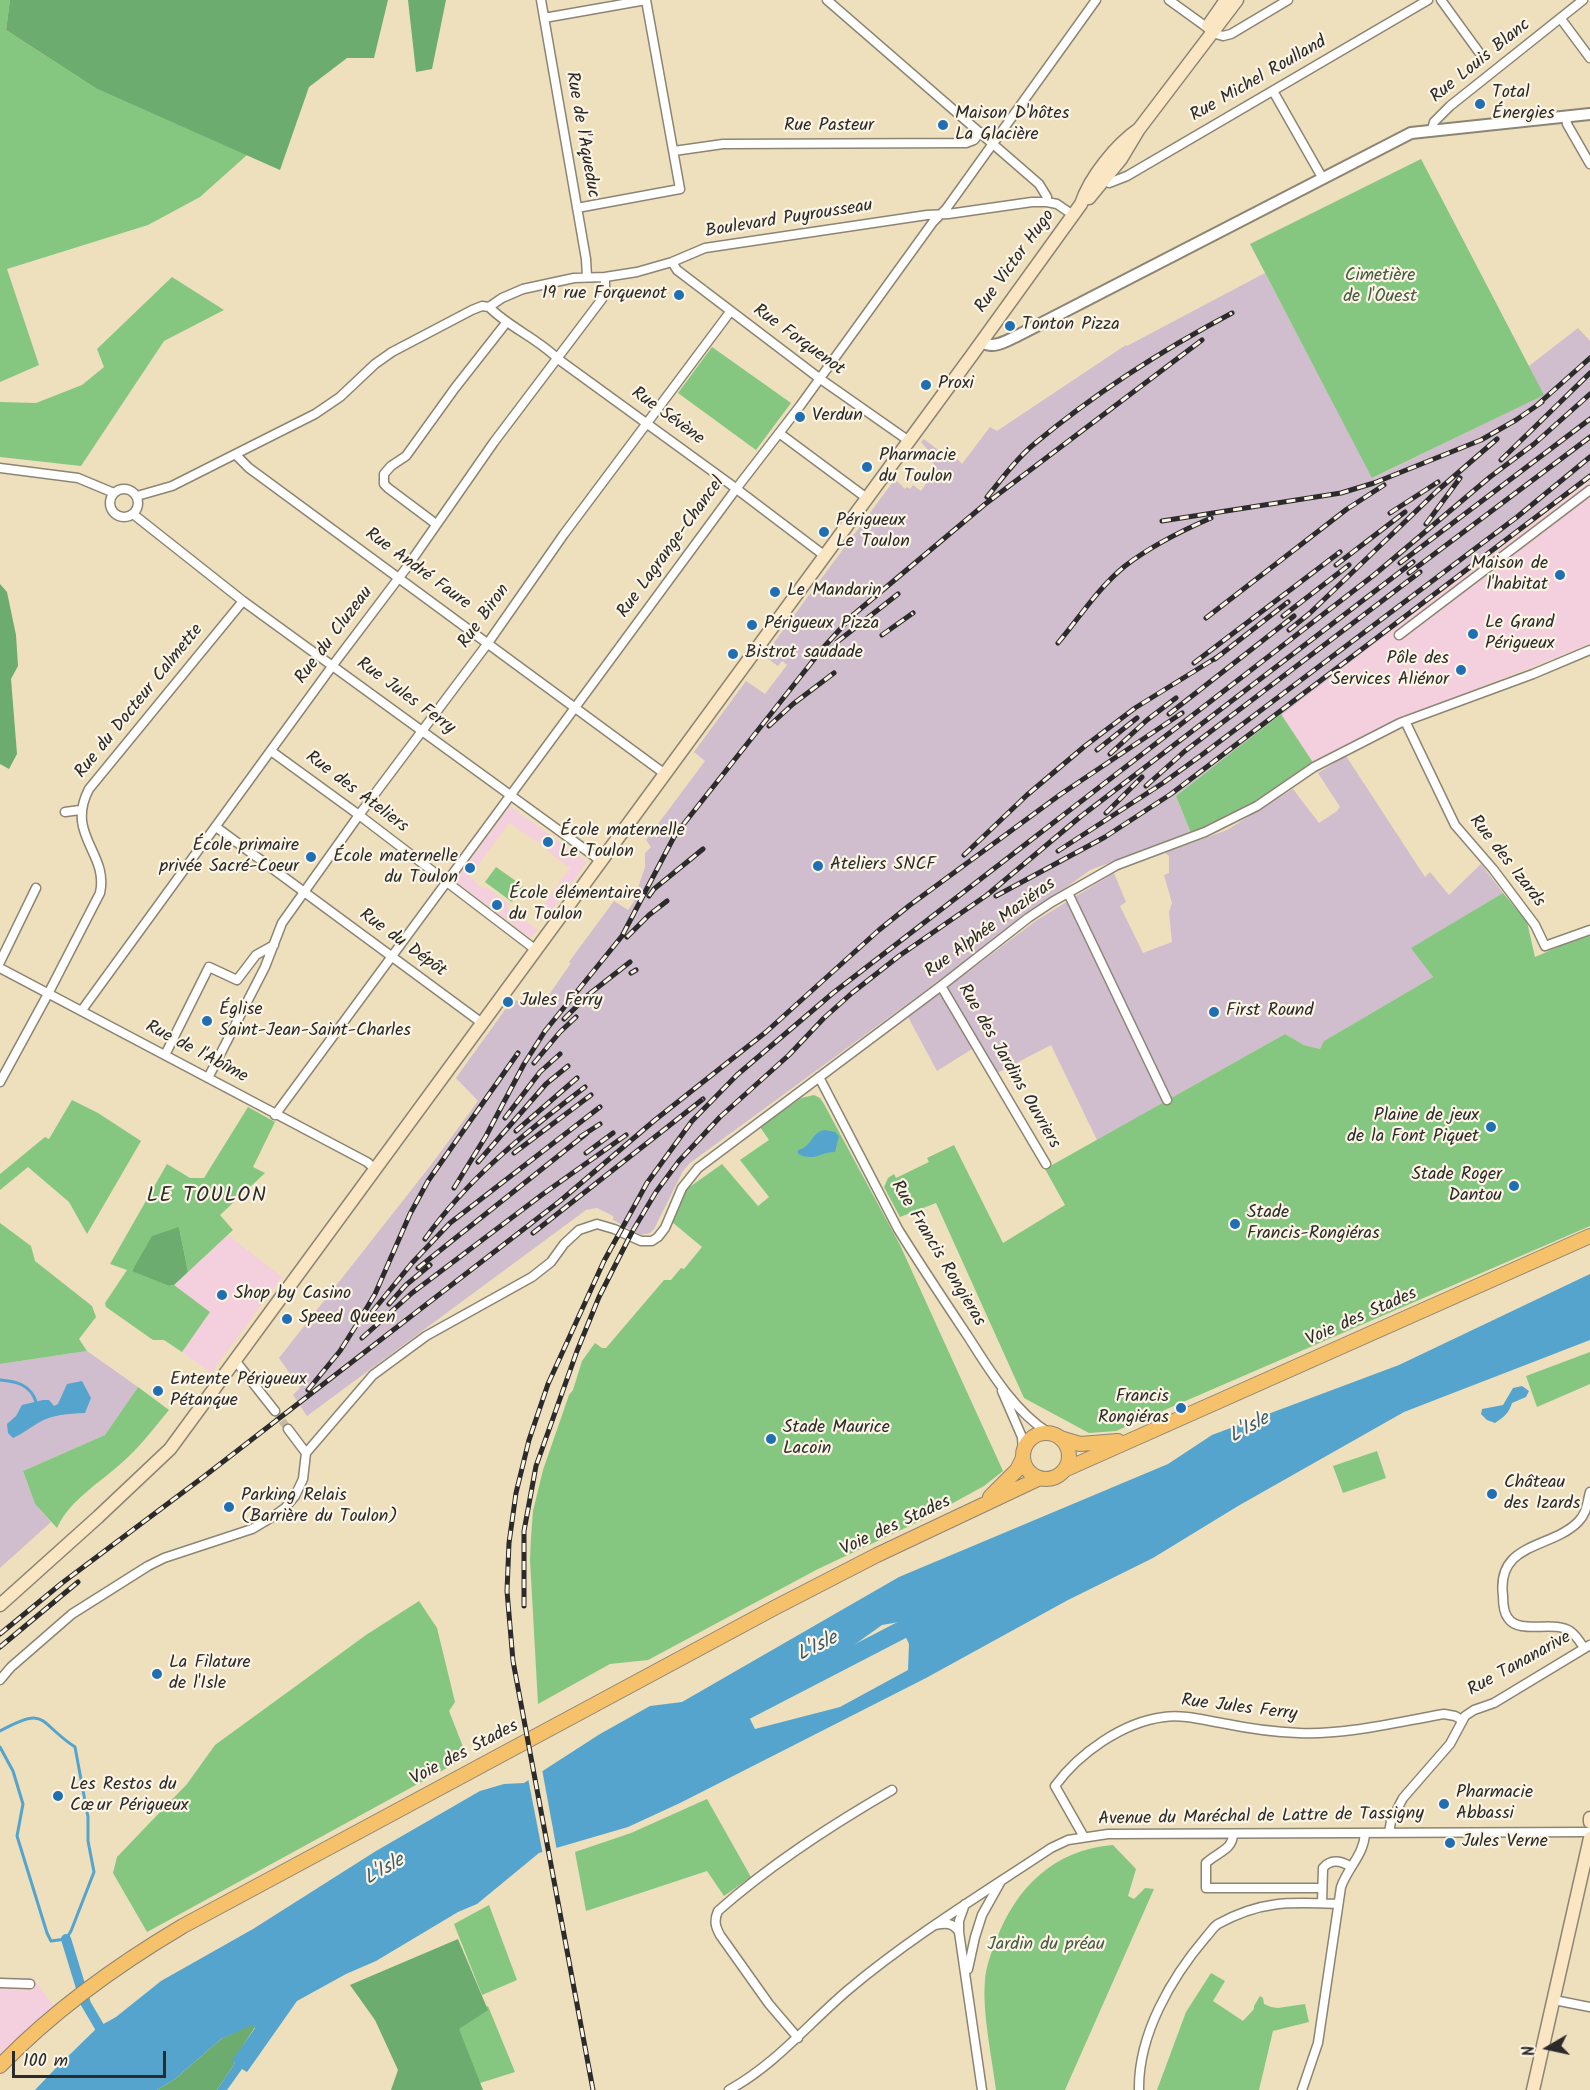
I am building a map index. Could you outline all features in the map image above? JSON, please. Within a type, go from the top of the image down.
[{"type":"main road","name":"Rue Victor Hugo","points":[[0,1605],[170,1449],[868,499],[1081,204],[1090,197],[1104,174],[1132,144],[1139,129],[1210,30],[1226,0]]},
{"type":"main road","name":"Rue Victor Hugo","points":[[1210,30],[1237,0]]},
{"type":"main road","name":"Voie des Stades","points":[[1064,1470],[1590,1236]]},
{"type":"main road","name":"Voie des Stades","points":[[1054,1436],[1080,1444],[1095,1444],[1149,1432]]},
{"type":"main road","points":[[1035,1436],[1054,1436],[1068,1450],[1069,1457],[1064,1470],[1051,1479],[1040,1479],[1028,1471],[1023,1455],[1026,1445],[1035,1436]]},
{"type":"main road","name":"Voie des Stades","points":[[972,1511],[1001,1488],[1017,1470],[1023,1455]]},
{"type":"main road","name":"Voie des Stades","points":[[0,2066],[73,2001],[161,1939],[776,1607],[877,1555],[1040,1479]]},
{"type":"main road","points":[[1533,2090],[1590,1838]]},
{"type":"street","name":"Rue de l'Aqueduc","points":[[541,0],[586,259],[587,277]]},
{"type":"street","points":[[544,18],[646,0],[674,151],[680,189],[577,208]]},
{"type":"street","points":[[827,0],[1039,184],[1047,197],[1047,202],[1057,204],[1073,215]]},
{"type":"street","name":"Rue Lagrange-Chancel","points":[[275,1115],[940,215],[1096,0]]},
{"type":"street","points":[[1169,0],[1210,30],[1223,36],[1232,34],[1288,0]]},
{"type":"street","name":"Rue Michel Roulland","points":[[1104,174],[1113,183],[1127,176],[1428,0]]},
{"type":"street","points":[[1441,0],[1481,55]]},
{"type":"street","name":"Rue Louis Blanc","points":[[1432,129],[1434,122],[1450,106],[1584,0]]},
{"type":"street","points":[[1561,19],[1590,57]]},
{"type":"street","points":[[1273,92],[1323,179]]},
{"type":"street","points":[[982,342],[986,345],[998,344],[1011,339],[1411,133],[1590,114]]},
{"type":"street","points":[[1566,116],[1567,124],[1590,164]]},
{"type":"street","name":"Rue Pasteur","points":[[674,151],[723,144],[966,143],[974,140],[980,132]]},
{"type":"street","name":"Boulevard Puyrousseau","points":[[236,455],[254,443],[327,407],[375,364],[392,352],[472,310],[482,306],[489,307],[502,298],[523,289],[574,278],[605,277],[637,272],[705,249],[927,215],[1047,202]]},
{"type":"street","name":"Rue Forquenot","points":[[672,262],[677,270],[730,312],[909,441]]},
{"type":"street","name":"Rue du Cluzeau","points":[[82,1010],[602,299],[605,292],[605,277]]},
{"type":"street","name":"Rue Sévène","points":[[489,307],[506,322],[538,341],[558,359],[825,556]]},
{"type":"street","name":"Rue Biron","points":[[208,1078],[265,967],[282,923],[359,815],[488,643],[564,534],[730,312]]},
{"type":"street","points":[[436,524],[388,488],[384,484],[384,474],[405,456],[506,322]]},
{"type":"street","points":[[778,433],[868,499]]},
{"type":"street","points":[[137,496],[172,486],[236,455]]},
{"type":"street","name":"Rue André Faure","points":[[236,455],[249,468],[665,774]]},
{"type":"street","points":[[0,468],[78,478],[114,493]]},
{"type":"street","points":[[128,489],[137,496],[139,506],[133,514],[123,517],[114,513],[110,504],[114,493],[118,490],[128,489]]},
{"type":"street","points":[[1399,634],[1590,490]]},
{"type":"street","name":"Rue Jules Ferry","points":[[133,514],[243,600],[601,861]]},
{"type":"street","name":"Rue du Docteur Calmette","points":[[80,810],[89,789],[243,600]]},
{"type":"street","name":"Rue Alphée Maziéras","points":[[306,1452],[373,1375],[426,1336],[532,1277],[550,1262],[579,1230],[597,1224],[645,1242],[658,1237],[665,1228],[682,1188],[698,1168],[1028,918],[1068,893],[1117,865],[1205,832],[1257,806],[1314,767],[1405,721],[1533,674],[1590,650]]},
{"type":"street","name":"Rue des Izards","points":[[1405,721],[1455,825],[1493,869],[1535,925],[1545,946],[1590,930]]},
{"type":"street","name":"Rue des Ateliers","points":[[271,751],[536,950]]},
{"type":"street","points":[[0,1082],[100,893],[101,873],[82,827],[80,810],[65,812]]},
{"type":"street","name":"Rue du Dépôt","points":[[216,828],[482,1023]]},
{"type":"street","points":[[0,963],[36,888]]},
{"type":"street","points":[[1068,893],[1167,1100]]},
{"type":"street","points":[[165,1055],[209,967],[237,980],[256,955],[274,945]]},
{"type":"street","name":"Rue de l'Abîme","points":[[0,963],[48,994],[367,1162],[375,1169]]},
{"type":"street","name":"Rue des Jardins Ouvriers","points":[[941,986],[1046,1164]]},
{"type":"street","name":"Rue Francis Rongieras","points":[[819,1077],[898,1229],[998,1383],[1035,1423],[1054,1436]]},
{"type":"street","points":[[234,1359],[275,1411]]},
{"type":"street","points":[[998,1383],[1022,1437],[1023,1455]]},
{"type":"street","points":[[0,1680],[11,1667],[72,1614],[139,1572],[164,1558],[252,1529],[285,1508],[295,1496],[303,1479],[306,1452],[288,1429]]},
{"type":"street","points":[[1587,1647],[1562,1627],[1518,1625],[1507,1617],[1502,1592],[1504,1574],[1509,1563],[1524,1550],[1576,1524],[1587,1509],[1590,1492]]},
{"type":"street","name":"Rue Tananarive","points":[[1389,1833],[1391,1821],[1403,1798],[1450,1744],[1462,1720],[1469,1713],[1494,1703],[1587,1647]]},
{"type":"street","name":"Rue Jules Ferry","points":[[1084,1837],[1055,1786],[1062,1775],[1093,1746],[1127,1728],[1164,1717],[1195,1719],[1300,1734],[1341,1731],[1444,1714],[1462,1720]]},
{"type":"street","points":[[798,2038],[769,2004],[732,1952],[716,1927],[715,1918],[718,1911],[764,1873],[834,1823],[892,1790]]},
{"type":"street","name":"Avenue du Maréchal de Lattre de Tassigny","points":[[729,2090],[762,2069],[848,1990],[935,1925],[1051,1848],[1068,1840],[1108,1834],[1590,1832]]},
{"type":"street","points":[[1302,2090],[1318,2043],[1344,1877],[1362,1852],[1365,1833]]},
{"type":"street","points":[[1233,1834],[1228,1847],[1206,1863],[1206,1888],[1322,1888]]},
{"type":"street","points":[[1322,1903],[1322,1874],[1326,1864],[1341,1861],[1351,1867]]},
{"type":"street","points":[[968,1987],[969,1963],[982,1915],[1002,1881]]},
{"type":"street","points":[[1139,2090],[1144,2051],[1163,2002],[1196,1948],[1216,1925],[1256,1908],[1273,1904],[1288,1902],[1338,1904]]},
{"type":"street","points":[[982,1915],[966,1903],[959,1921],[982,2090]]},
{"type":"street","points":[[935,1925],[950,1924],[956,1926],[959,1932]]},
{"type":"street","points":[[0,1983],[30,1984]]},
{"type":"street","points":[[1554,2000],[1590,2007]]},
{"type":"shaded area","points":[[1265,273],[1373,478],[1543,395],[1529,366],[1578,328],[1590,341],[1590,478],[1176,796],[1191,833],[1090,870],[690,1163],[683,1171],[650,1233],[641,1235],[613,1220],[613,1216],[597,1208],[586,1210],[307,1416],[293,1395],[300,1388],[279,1358],[431,1165],[478,1101],[456,1078],[512,1000],[542,1005],[571,963],[569,962],[614,901],[628,910],[633,903],[645,867],[645,853],[651,847],[646,840],[705,761],[694,752],[746,681],[765,694],[787,665],[782,661],[778,666],[764,656],[895,479],[905,489],[907,487],[910,489],[913,485],[921,491],[937,468],[932,462],[929,451],[921,442],[924,439],[942,453],[947,448],[962,464],[990,427],[997,431],[1126,345]]},
{"type":"shaded area","points":[[1590,480],[1590,644],[1403,718],[1314,764],[1281,714]]},
{"type":"shaded area","points":[[1346,756],[1425,877],[1430,872],[1449,895],[1481,864],[1503,893],[1412,948],[1433,977],[1324,1041],[1320,1049],[1304,1045],[1285,1034],[1097,1140],[1051,1045],[997,1073],[980,1044],[937,1071],[908,1017],[1037,920],[1114,873],[1126,902],[1120,906],[1143,953],[1172,942],[1169,912],[1172,903],[1164,875],[1169,873],[1169,856],[1165,853],[1227,830],[1293,789],[1319,823],[1340,807],[1318,773]]},
{"type":"shaded area","points":[[510,806],[587,862],[549,914],[541,908],[570,868],[547,851],[548,849],[509,823],[469,877],[509,904],[507,907],[538,930],[531,938],[455,881]]},
{"type":"shaded area","points":[[228,1235],[282,1277],[211,1373],[182,1352],[210,1312],[174,1285]]},
{"type":"shaded area","points":[[87,1351],[138,1387],[105,1435],[23,1471],[35,1504],[51,1522],[0,1568],[0,1364]]},
{"type":"shaded area","points":[[0,1977],[32,1977],[55,2008],[0,2063]]},
{"type":"green space","points":[[0,0],[10,0],[6,30],[97,89],[247,155],[200,197],[148,225],[7,269],[39,365],[0,382]]},
{"type":"green space","points":[[10,0],[388,0],[374,58],[347,58],[309,87],[280,170],[97,89],[6,30]]},
{"type":"green space","points":[[408,0],[446,0],[432,69],[416,72]]},
{"type":"green space","name":"Cimetière de l'Ouest","points":[[1421,159],[1544,395],[1372,478],[1250,244]]},
{"type":"green space","points":[[172,277],[224,310],[164,341],[81,466],[0,457],[0,402],[36,403],[82,385],[104,367],[97,349]]},
{"type":"green space","points":[[712,347],[791,403],[756,450],[678,393]]},
{"type":"green space","points":[[0,584],[7,592],[16,635],[18,666],[11,679],[17,754],[9,769],[0,764]]},
{"type":"green space","points":[[1281,714],[1314,764],[1255,803],[1191,833],[1176,796]]},
{"type":"green space","points":[[496,867],[523,886],[512,902],[485,882]]},
{"type":"green space","name":"Stade Francis-Rongiéras","points":[[1503,893],[1527,922],[1535,957],[1590,933],[1590,1226],[1116,1431],[1089,1433],[1024,1398],[936,1203],[900,1217],[884,1187],[888,1178],[894,1174],[896,1178],[929,1162],[927,1158],[954,1145],[1003,1243],[1065,1205],[1045,1169],[1285,1034],[1304,1045],[1320,1049],[1324,1041],[1433,977],[1411,948]]},
{"type":"green space","name":"Stade Maurice Lacoin","points":[[814,1095],[824,1104],[900,1245],[1003,1471],[984,1486],[922,1520],[818,1569],[648,1660],[610,1664],[538,1704],[530,1560],[533,1511],[543,1470],[582,1361],[595,1343],[606,1348],[664,1280],[671,1280],[681,1268],[684,1269],[702,1247],[672,1222],[688,1186],[722,1164],[758,1206],[769,1197],[740,1160],[769,1140],[760,1127],[801,1098]]},
{"type":"green space","points":[[72,1100],[98,1113],[141,1141],[87,1234],[69,1202],[28,1167],[0,1190],[0,1174],[45,1137],[49,1139]]},
{"type":"green space","points":[[248,1107],[275,1122],[253,1167],[265,1173],[220,1215],[233,1230],[188,1272],[179,1227],[132,1270],[169,1286],[174,1285],[210,1312],[182,1352],[164,1340],[153,1340],[106,1307],[105,1303],[127,1270],[110,1264],[167,1164],[190,1178],[204,1178]]},
{"type":"green space","points":[[0,1223],[31,1246],[35,1261],[92,1306],[96,1317],[79,1339],[87,1351],[0,1364]]},
{"type":"green space","points":[[179,1227],[188,1272],[174,1285],[169,1286],[132,1271],[152,1236]]},
{"type":"green space","points":[[1590,1352],[1590,1384],[1537,1407],[1526,1376]]},
{"type":"green space","points":[[138,1387],[169,1410],[132,1453],[78,1499],[57,1528],[35,1504],[23,1471],[105,1435]]},
{"type":"green space","points":[[1377,1451],[1386,1478],[1343,1493],[1333,1466]]},
{"type":"green space","points":[[419,1601],[437,1628],[455,1702],[449,1711],[467,1757],[147,1932],[113,1873],[117,1857],[187,1784],[215,1745],[366,1635]]},
{"type":"green space","points":[[707,1799],[751,1877],[724,1896],[707,1871],[586,1911],[575,1852],[631,1833]]},
{"type":"green space","name":"Jardin du préau","points":[[1113,1845],[1136,1869],[1128,1896],[1134,1899],[1145,1888],[1154,1889],[1065,2090],[996,2090],[984,1993],[986,1970],[1004,1922],[1026,1888],[1055,1863],[1092,1848]]},
{"type":"green space","points":[[489,1905],[517,1980],[482,1995],[454,1924]]},
{"type":"green space","points":[[458,1939],[488,2010],[459,2029],[483,2090],[391,2090],[398,2070],[375,2020],[350,1985]]},
{"type":"green space","points":[[1211,1973],[1225,1981],[1213,2001],[1243,2021],[1254,2009],[1260,1996],[1264,2004],[1271,2007],[1305,2004],[1309,2022],[1273,2031],[1259,2090],[1157,2090],[1186,2012]]},
{"type":"green space","points":[[488,2006],[515,2072],[480,2083],[450,2020]]},
{"type":"green space","points":[[252,2024],[255,2027],[217,2090],[157,2090],[175,2079],[221,2039]]},
{"type":"water","points":[[824,1130],[835,1132],[839,1136],[835,1152],[814,1157],[798,1154],[798,1150]]},
{"type":"water","points":[[1590,1274],[1590,1340],[1404,1412],[1238,1506],[1153,1558],[1068,1600],[926,1678],[680,1803],[628,1827],[539,1853],[477,1904],[458,1912],[376,1961],[346,1974],[297,2001],[247,2072],[242,2069],[227,2090],[217,2090],[235,2063],[232,2061],[255,2028],[252,2025],[221,2039],[175,2079],[157,2090],[35,2090],[98,2027],[116,2017],[161,1981],[253,1929],[376,1851],[480,1791],[504,1784],[524,1783],[600,1734],[650,1706],[682,1702],[899,1577],[1168,1464],[1212,1435],[1399,1365]],"holes":[[[899,1622],[909,1644],[908,1670],[840,1707],[755,1729],[743,1705],[840,1655],[882,1625]]]},
{"type":"water","points":[[82,1381],[91,1398],[85,1413],[49,1418],[13,1438],[8,1433],[7,1424],[16,1416],[22,1405],[49,1400],[54,1406],[58,1404],[67,1384]]},
{"type":"water","points":[[1522,1386],[1529,1391],[1526,1397],[1512,1403],[1504,1417],[1495,1423],[1487,1420],[1481,1414],[1482,1409],[1503,1405],[1513,1388]]},
{"type":"pier","points":[[542,1769],[557,1851],[543,1855],[528,1778]]},
{"type":"waterway","points":[[0,1380],[12,1381],[27,1388],[36,1402]]},
{"type":"waterway","name":"L'Isle","points":[[724,1722],[923,1619]]},
{"type":"waterway","points":[[0,1731],[15,1723],[35,1718],[47,1724],[75,1747],[88,1817],[88,1841],[94,1872],[66,1939],[51,1941],[47,1933],[17,1836],[23,1804],[13,1771],[0,1747]]},
{"type":"waterway","points":[[66,1939],[86,2004],[106,2038]]},
{"type":"tunnel","points":[[275,1411],[288,1429]]},
{"type":"railway","points":[[987,497],[1014,463],[1056,426],[1154,358],[1232,313]]},
{"type":"railway","points":[[454,1188],[545,1031],[622,936],[675,835],[823,648],[853,615],[984,505],[1202,340]]},
{"type":"railway","points":[[1536,406],[1590,358]]},
{"type":"railway","points":[[1501,460],[1590,373]]},
{"type":"railway","points":[[593,2090],[513,1661],[507,1591],[509,1543],[516,1493],[529,1440],[548,1384],[604,1261],[647,1183],[692,1121],[737,1075],[833,993],[1374,575],[1490,477],[1534,444],[1590,394]]},
{"type":"railway","points":[[1162,521],[1341,493],[1374,483],[1481,440],[1542,402]]},
{"type":"railway","points":[[1400,563],[1590,419]]},
{"type":"railway","points":[[1409,573],[1590,437]]},
{"type":"railway","points":[[1289,630],[1310,613],[1437,491],[1497,439]]},
{"type":"railway","points":[[1058,851],[1163,783],[1203,754],[1517,517],[1590,457]]},
{"type":"railway","points":[[996,896],[1105,837],[1171,794],[1590,476]]},
{"type":"railway","points":[[1426,524],[1460,478]]},
{"type":"railway","points":[[1390,513],[1438,482]]},
{"type":"railway","points":[[1206,618],[1347,509],[1384,485]]},
{"type":"railway","points":[[1336,565],[1405,512]]},
{"type":"railway","points":[[1058,643],[1098,593],[1125,566],[1166,539],[1211,518]]},
{"type":"railway","points":[[1194,663],[1340,552]]},
{"type":"railway","points":[[524,1606],[524,1531],[536,1466],[599,1297],[632,1232],[656,1192],[679,1161],[720,1117],[789,1055],[824,1018],[852,993],[899,956],[987,895],[1080,817],[1413,562]]},
{"type":"railway","points":[[1283,616],[1349,565]]},
{"type":"railway","points":[[1146,786],[1185,751],[1420,572]]},
{"type":"railway","points":[[837,642],[898,594]]},
{"type":"railway","points":[[1215,659],[1288,602]]},
{"type":"railway","points":[[882,635],[913,613]]},
{"type":"railway","points":[[1169,714],[1294,616]]},
{"type":"railway","points":[[964,855],[1027,795],[1085,746],[1135,708],[1222,654]]},
{"type":"railway","points":[[769,726],[793,704],[834,673]]},
{"type":"railway","points":[[1110,754],[1147,720],[1176,698]]},
{"type":"railway","points":[[0,1634],[62,1583],[202,1478],[560,1201],[655,1120],[766,1032],[910,905],[1061,794],[1182,713]]},
{"type":"railway","points":[[1097,750],[1137,718]]},
{"type":"railway","points":[[1106,813],[1142,777]]},
{"type":"railway","points":[[649,896],[654,889],[703,849]]},
{"type":"railway","points":[[627,937],[667,901]]},
{"type":"railway","points":[[564,1019],[588,995],[630,962]]},
{"type":"railway","points":[[631,973],[636,970]]},
{"type":"railway","points":[[534,1063],[576,1017]]},
{"type":"railway","points":[[308,1390],[340,1351],[375,1294],[410,1214],[428,1181],[518,1053]]},
{"type":"railway","points":[[505,1118],[540,1072],[560,1054]]},
{"type":"railway","points":[[478,1162],[546,1084],[568,1066]]},
{"type":"railway","points":[[516,1131],[577,1078]]},
{"type":"railway","points":[[425,1239],[479,1176],[541,1121],[585,1087]]},
{"type":"railway","points":[[514,1153],[591,1095]]},
{"type":"railway","points":[[533,1233],[703,1099]]},
{"type":"railway","points":[[372,1312],[412,1263],[450,1223],[600,1107]]},
{"type":"railway","points":[[580,1137],[600,1124]]},
{"type":"railway","points":[[418,1268],[587,1133]]},
{"type":"railway","points":[[586,1153],[613,1133]]},
{"type":"railway","points":[[362,1338],[412,1293],[543,1194],[626,1135]]},
{"type":"railway","points":[[389,1304],[406,1285],[430,1265]]},
{"type":"railway","points":[[0,1647],[78,1582]]},
{"type":"place","name":"Total Énergies","points":[[1480,104]]},
{"type":"place","name":"Maison D'hôtes La Glacière","points":[[943,125]]},
{"type":"place","name":"19 rue Forquenot","points":[[679,295]]},
{"type":"place","name":"Tonton Pizza","points":[[1010,326]]},
{"type":"place","name":"Proxi","points":[[926,385]]},
{"type":"place","name":"Verdun","points":[[800,417]]},
{"type":"place","name":"Pharmacie du Toulon","points":[[867,467]]},
{"type":"place","name":"Périgueux Le Toulon","points":[[824,532]]},
{"type":"place","name":"Maison de l'habitat","points":[[1560,575]]},
{"type":"place","name":"Le Mandarin","points":[[775,592]]},
{"type":"place","name":"Périgueux Pizza","points":[[752,625]]},
{"type":"place","name":"Le Grand Périgueux","points":[[1473,634]]},
{"type":"place","name":"Bistrot saudade","points":[[733,654]]},
{"type":"place","name":"Pôle des Services Aliénor","points":[[1461,670]]},
{"type":"place","name":"École maternelle Le Toulon","points":[[548,842]]},
{"type":"place","name":"École primaire privée Sacré-Coeur","points":[[311,857]]},
{"type":"place","name":"Ateliers SNCF","points":[[818,866]]},
{"type":"place","name":"École maternelle du Toulon","points":[[470,868]]},
{"type":"place","name":"École élémentaire du Toulon","points":[[497,905]]},
{"type":"place","name":"Jules Ferry","points":[[508,1002]]},
{"type":"place","name":"First Round","points":[[1214,1012]]},
{"type":"place","name":"Église Saint-Jean-Saint-Charles","points":[[207,1021]]},
{"type":"place","name":"Plaine de jeux de la Font Piquet","points":[[1491,1127]]},
{"type":"place","name":"Stade Roger Dantou","points":[[1514,1186]]},
{"type":"place","name":"Stade Francis-Rongiéras","points":[[1235,1224]]},
{"type":"place","name":"Shop by Casino","points":[[222,1295]]},
{"type":"place","name":"Speed Queen","points":[[287,1319]]},
{"type":"place","name":"Entente Périgueux Pétanque","points":[[158,1391]]},
{"type":"place","name":"Francis Rongiéras","points":[[1181,1408]]},
{"type":"place","name":"Stade Maurice Lacoin","points":[[771,1439]]},
{"type":"place","name":"Château des Izards","points":[[1492,1494]]},
{"type":"place","name":"Parking Relais (Barrière du Toulon)","points":[[229,1507]]},
{"type":"place","name":"La Filature de l'Isle","points":[[157,1674]]},
{"type":"place","name":"Les Restos du Cœur Périgueux","points":[[58,1796]]},
{"type":"place","name":"Pharmacie Abbassi","points":[[1444,1804]]},
{"type":"place","name":"Jules Verne","points":[[1450,1843]]},
{"type":"district","name":"LE TOULON","points":[[207,1197]]}]
